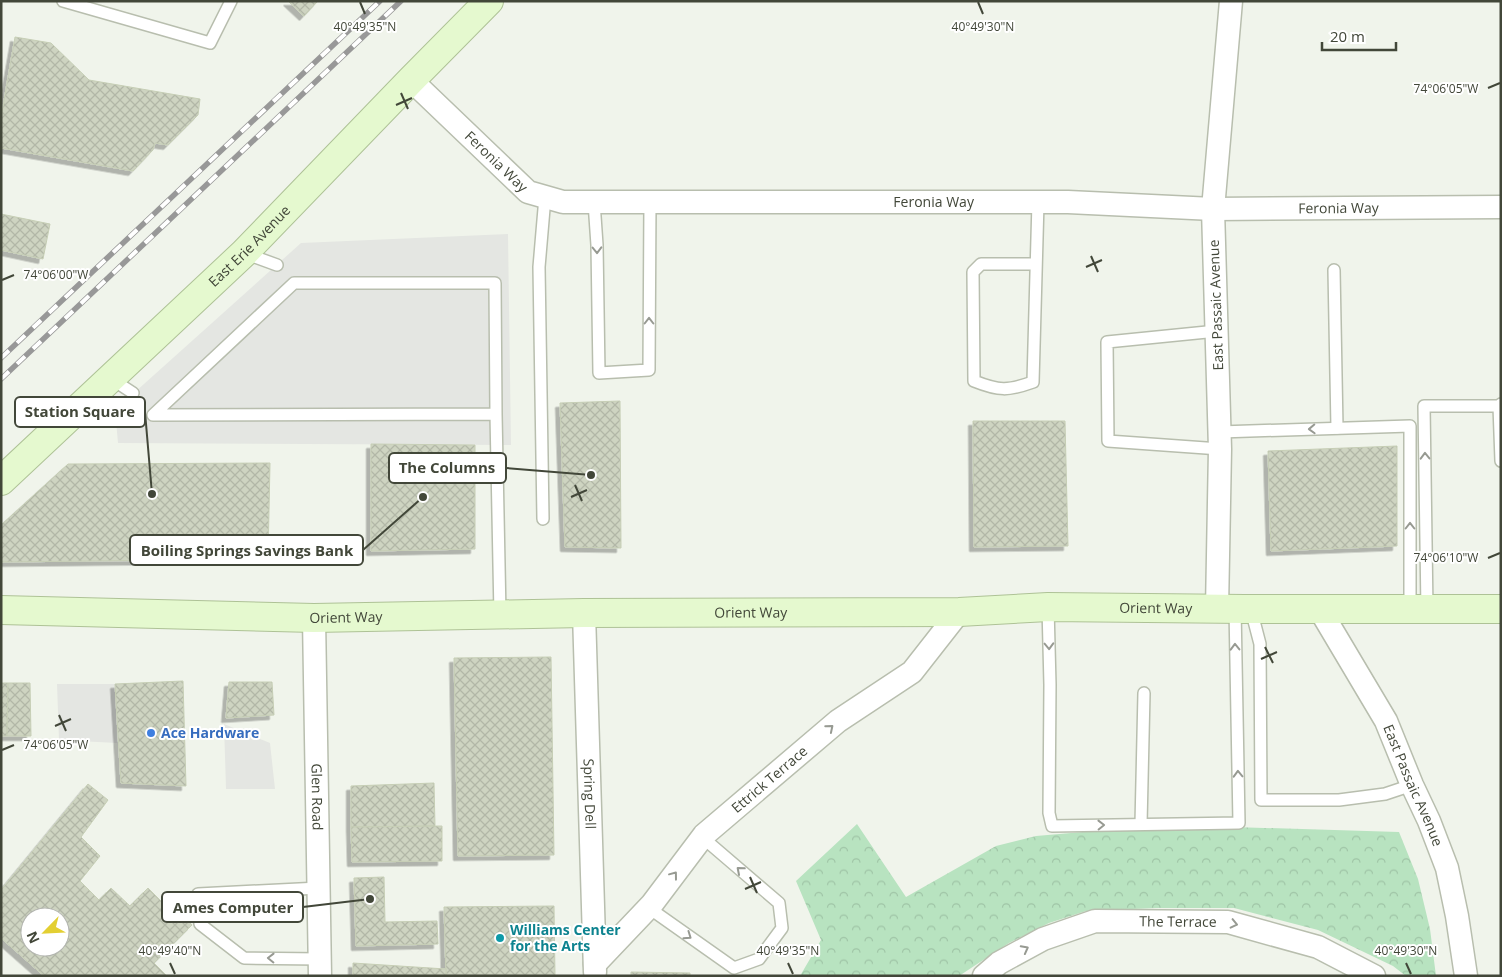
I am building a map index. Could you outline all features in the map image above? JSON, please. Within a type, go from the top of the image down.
[{"type":"street","name":"East Erie Avenue","points":[[1,481],[244,252],[490,1]]},
{"type":"street","name":"East Passaic Avenue","points":[[1232,1],[1214,209],[1220,440],[1232,609]]},
{"type":"street","name":"Feronia Way","points":[[411,80],[528,192],[563,202],[1068,202],[1214,209],[1501,207]]},
{"type":"street","name":"Orient Way","points":[[1,610],[314,618],[584,613],[959,612],[1048,607],[1320,610],[1501,609]]},
{"type":"street","name":"East Passaic Avenue","points":[[1320,610],[1386,721],[1429,821],[1447,868],[1457,916],[1466,976]]},
{"type":"street","name":"Ettrick Terrace","points":[[595,970],[649,908],[702,837],[838,721],[912,672],[959,612]]},
{"type":"street","name":"Spring Dell","points":[[584,613],[595,970]]},
{"type":"street","name":"Glen Road","points":[[314,618],[320,967]]},
{"type":"street","name":"The Terrace","points":[[984,976],[999,963],[1043,939],[1095,921],[1228,922],[1318,947],[1374,976]]},
{"type":"lane","points":[[63,1],[210,43],[231,1]]},
{"type":"lane","points":[[543,519],[540,266],[545,197]]},
{"type":"lane","points":[[594,202],[597,245],[599,373],[649,370],[650,202]]},
{"type":"lane","points":[[1036,264],[981,264],[973,272],[974,381],[992,388],[1016,388],[1033,382],[1038,202]]},
{"type":"lane","points":[[244,252],[277,265]]},
{"type":"lane","points":[[1334,270],[1336,428]]},
{"type":"lane","points":[[496,414],[153,414],[294,283],[495,283],[500,615]]},
{"type":"lane","points":[[1217,331],[1107,342],[1108,441],[1220,440],[1336,428],[1410,426],[1418,610]]},
{"type":"lane","points":[[110,378],[134,393]]},
{"type":"lane","points":[[1418,610],[1424,406],[1500,405],[1500,461]]},
{"type":"lane","points":[[1048,607],[1050,685],[1049,813],[1052,826],[1239,822],[1232,609]]},
{"type":"lane","points":[[1232,609],[1254,621],[1260,644],[1261,800],[1339,800],[1384,794],[1412,785]]},
{"type":"lane","points":[[1141,824],[1144,693]]},
{"type":"lane","points":[[649,908],[734,968],[759,959],[782,928],[779,903],[702,837]]},
{"type":"lane","points":[[319,888],[198,894],[200,924],[244,958],[320,967]]},
{"type":"green space","points":[[857,824],[906,897],[996,846],[1036,836],[1106,830],[1201,826],[1399,832],[1418,879],[1430,929],[1436,976],[1406,976],[1393,966],[1318,930],[1234,908],[1156,908],[1086,911],[1049,923],[1009,943],[959,976],[800,976],[821,940],[796,881]]},
{"type":"shaded area","points":[[508,234],[511,445],[118,443],[115,410],[301,243]]},
{"type":"shaded area","points":[[57,684],[115,684],[117,743],[59,740]]},
{"type":"shaded area","points":[[224,724],[270,743],[275,789],[226,789]]},
{"type":"building","points":[[288,1],[318,1],[304,16]]},
{"type":"building","points":[[15,37],[51,43],[89,80],[200,99],[198,115],[168,145],[155,143],[153,150],[133,171],[1,148],[1,118]]},
{"type":"building","points":[[1,214],[50,224],[43,259],[1,250]]},
{"type":"building","points":[[620,401],[621,548],[565,547],[560,403]]},
{"type":"building","points":[[973,421],[1065,421],[1068,546],[974,547]]},
{"type":"building","points":[[371,444],[475,445],[475,549],[371,551]]},
{"type":"building","points":[[1397,446],[1397,546],[1271,551],[1268,451]]},
{"type":"building","points":[[270,463],[268,559],[1,562],[1,525],[68,464]]},
{"type":"building","points":[[551,657],[554,855],[458,856],[454,658]]},
{"type":"building","name":"Ace Hardware","points":[[183,681],[186,786],[121,783],[115,684]]},
{"type":"building","points":[[229,682],[272,682],[274,715],[226,718]]},
{"type":"building","points":[[1,683],[8,683],[7,736],[1,736]]},
{"type":"building","points":[[8,683],[30,683],[31,736],[7,736]]},
{"type":"building","points":[[434,783],[435,826],[351,827],[351,786]]},
{"type":"building","points":[[88,784],[108,800],[81,837],[100,856],[80,881],[99,900],[111,888],[130,906],[148,888],[170,910],[177,909],[192,925],[154,963],[167,976],[44,976],[22,957],[70,957],[70,907],[20,907],[20,955],[1,938],[1,890]]},
{"type":"building","points":[[442,826],[442,861],[352,862],[351,827]]},
{"type":"building","points":[[384,877],[385,922],[437,921],[438,944],[356,946],[354,878]]},
{"type":"building","name":"Williams Center for the Arts","points":[[554,906],[555,976],[446,976],[444,907]]},
{"type":"building","points":[[353,963],[446,969],[446,976],[353,976]]},
{"type":"building","points":[[631,972],[690,973],[690,976],[631,976]]},
{"type":"railway","points":[[1,358],[380,1]]},
{"type":"railway","points":[[1,379],[401,1]]},
{"type":"place","name":"The Columns","points":[[591,475]]},
{"type":"place","name":"Station Square","points":[[152,494]]},
{"type":"place","name":"Boiling Springs Savings Bank","points":[[423,497]]},
{"type":"place","name":"Ace Hardware","points":[[151,733]]},
{"type":"place","name":"Ames Computer","points":[[370,899]]},
{"type":"place","name":"Williams Center for the Arts","points":[[500,938]]}]
